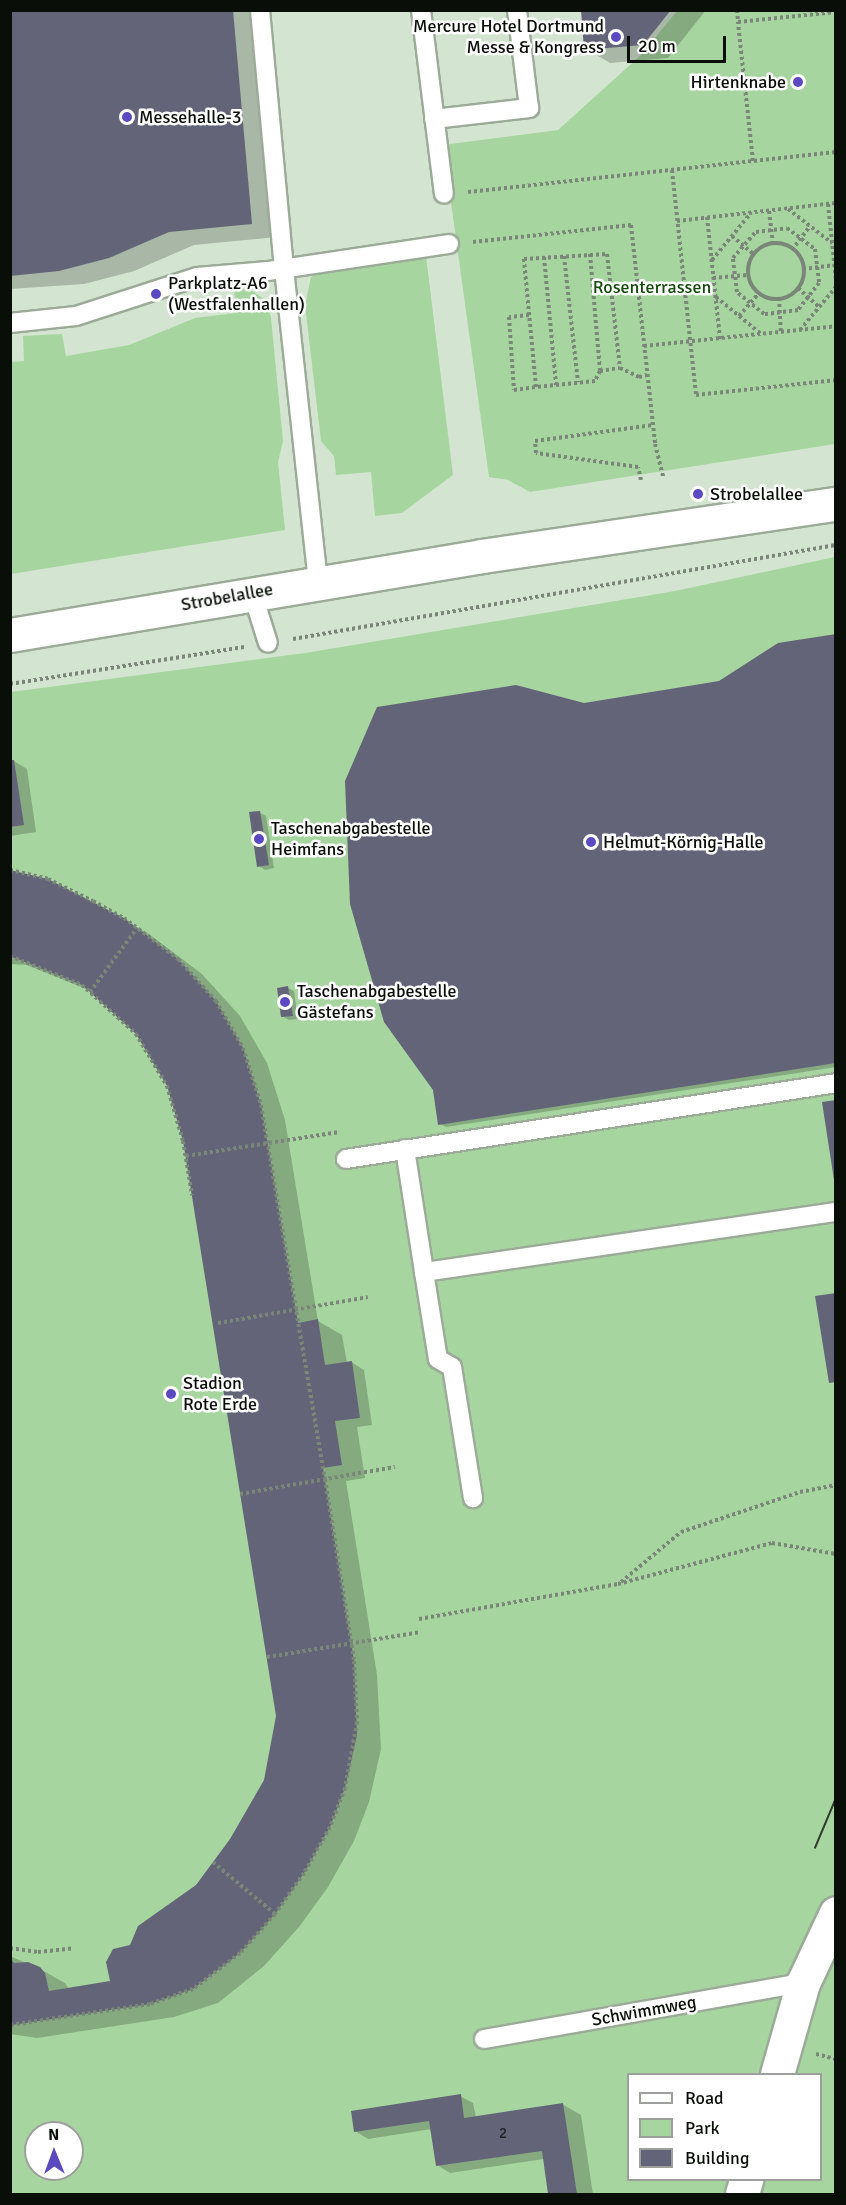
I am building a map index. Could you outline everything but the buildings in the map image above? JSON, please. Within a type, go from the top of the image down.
[{"type":"street","name":"Strobelallee","points":[[10,635],[252,592],[836,504]]},
{"type":"street","points":[[777,2073],[803,1983],[836,1913]]},
{"type":"lane","points":[[260,10],[284,269],[318,582]]},
{"type":"lane","points":[[420,10],[444,194]]},
{"type":"lane","points":[[434,119],[529,108],[517,10]]},
{"type":"lane","points":[[10,323],[76,316],[197,277],[284,269],[449,244]]},
{"type":"lane","points":[[252,592],[268,643]]},
{"type":"lane","points":[[346,1159],[836,1083]]},
{"type":"lane","points":[[405,1149],[438,1359],[452,1367],[473,1498]]},
{"type":"lane","points":[[424,1272],[836,1212]]},
{"type":"lane","name":"Schwimmweg","points":[[484,2039],[803,1983]]},
{"type":"path","points":[[737,10],[753,161]]},
{"type":"path","points":[[738,22],[836,12]]},
{"type":"path","points":[[444,194],[836,152]]},
{"type":"path","points":[[672,170],[696,395],[836,380]]},
{"type":"path","points":[[828,204],[836,280]]},
{"type":"path","points":[[677,221],[836,204]]},
{"type":"path","points":[[788,209],[832,243]]},
{"type":"path","points":[[769,211],[773,245]]},
{"type":"path","points":[[711,261],[752,213]]},
{"type":"path","points":[[707,217],[720,339]]},
{"type":"path","points":[[449,244],[631,225],[653,425],[663,477]]},
{"type":"path","points":[[792,250],[810,226]]},
{"type":"path","points":[[787,228],[815,249],[819,283],[798,310],[764,314],[737,292],[733,258],[756,232],[772,230],[787,228]]},
{"type":"path","points":[[732,236],[755,255]]},
{"type":"path","points":[[783,243],[802,258],[805,280],[791,296],[768,299],[751,285],[748,264],[764,245],[773,245],[783,243]]},
{"type":"path","points":[[529,315],[508,317],[514,390],[595,381],[600,371],[590,254]]},
{"type":"path","points":[[536,387],[524,259],[607,254],[620,368]]},
{"type":"path","points":[[564,256],[578,382]]},
{"type":"path","points":[[544,257],[556,385]]},
{"type":"path","points":[[803,269],[834,265]]},
{"type":"path","points":[[713,279],[750,275]]},
{"type":"path","points":[[798,288],[819,307]]},
{"type":"path","points":[[800,330],[836,288]]},
{"type":"path","points":[[739,316],[760,292]]},
{"type":"path","points":[[715,297],[762,334]]},
{"type":"path","points":[[779,298],[781,332]]},
{"type":"path","points":[[644,346],[836,326]]},
{"type":"path","points":[[600,371],[620,368],[639,377],[648,375]]},
{"type":"path","points":[[641,480],[639,467],[537,453],[535,441],[653,425]]},
{"type":"path","points":[[10,684],[268,643],[836,545]]},
{"type":"path","points":[[10,870],[48,879],[124,918],[178,958],[216,1000],[243,1048],[261,1105],[325,1479],[351,1643],[357,1722],[345,1788],[330,1827],[304,1873],[276,1914],[240,1953],[194,1989],[150,2004],[10,2025]]},
{"type":"path","points":[[90,992],[137,928]]},
{"type":"path","points":[[10,956],[82,985],[136,1034],[167,1086],[186,1156],[192,1195]]},
{"type":"path","points":[[186,1156],[342,1131]]},
{"type":"path","points":[[218,1323],[368,1297]]},
{"type":"path","points":[[240,1494],[395,1467]]},
{"type":"path","points":[[618,1584],[681,1532],[800,1492],[836,1485]]},
{"type":"path","points":[[418,1619],[618,1584],[772,1543],[836,1554]]},
{"type":"path","points":[[267,1657],[421,1632]]},
{"type":"path","points":[[213,1862],[276,1914]]},
{"type":"path","points":[[10,1948],[38,1952],[74,1948]]},
{"type":"green space","name":"Rosenterrassen","points":[[677,11],[835,11],[835,444],[530,492],[508,480],[489,477],[443,145],[558,130],[641,55]]},
{"type":"green space","points":[[426,256],[453,475],[402,513],[375,516],[371,472],[336,475],[334,456],[321,441],[305,305],[311,277],[331,269]]},
{"type":"green space","points":[[234,288],[251,290],[261,297],[268,307],[271,318],[283,441],[278,462],[285,530],[11,574],[11,362],[24,361],[23,336],[62,334],[66,356],[129,345],[195,318],[236,313]]},
{"type":"green space","points":[[835,557],[835,2194],[11,2194],[11,692],[305,653],[675,591]]},
{"type":"tram line","points":[[815,1848],[836,1798]]},
{"type":"place","name":"Mercure Hotel Dortmund Messe & Kongress","points":[[616,37]]},
{"type":"place","name":"Hirtenknabe","points":[[798,82]]},
{"type":"place","name":"Messehalle-3","points":[[127,117]]},
{"type":"place","name":"Parkplatz-A6 (Westfalenhallen)","points":[[156,294]]},
{"type":"place","name":"Strobelallee","points":[[698,494]]},
{"type":"place","name":"Taschenabgabestelle Heimfans","points":[[259,839]]},
{"type":"place","name":"Helmut-Körnig-Halle","points":[[591,842]]},
{"type":"place","name":"Taschenabgabestelle Gästefans","points":[[285,1002]]},
{"type":"place","name":"Stadion Rote Erde","points":[[171,1394]]}]
